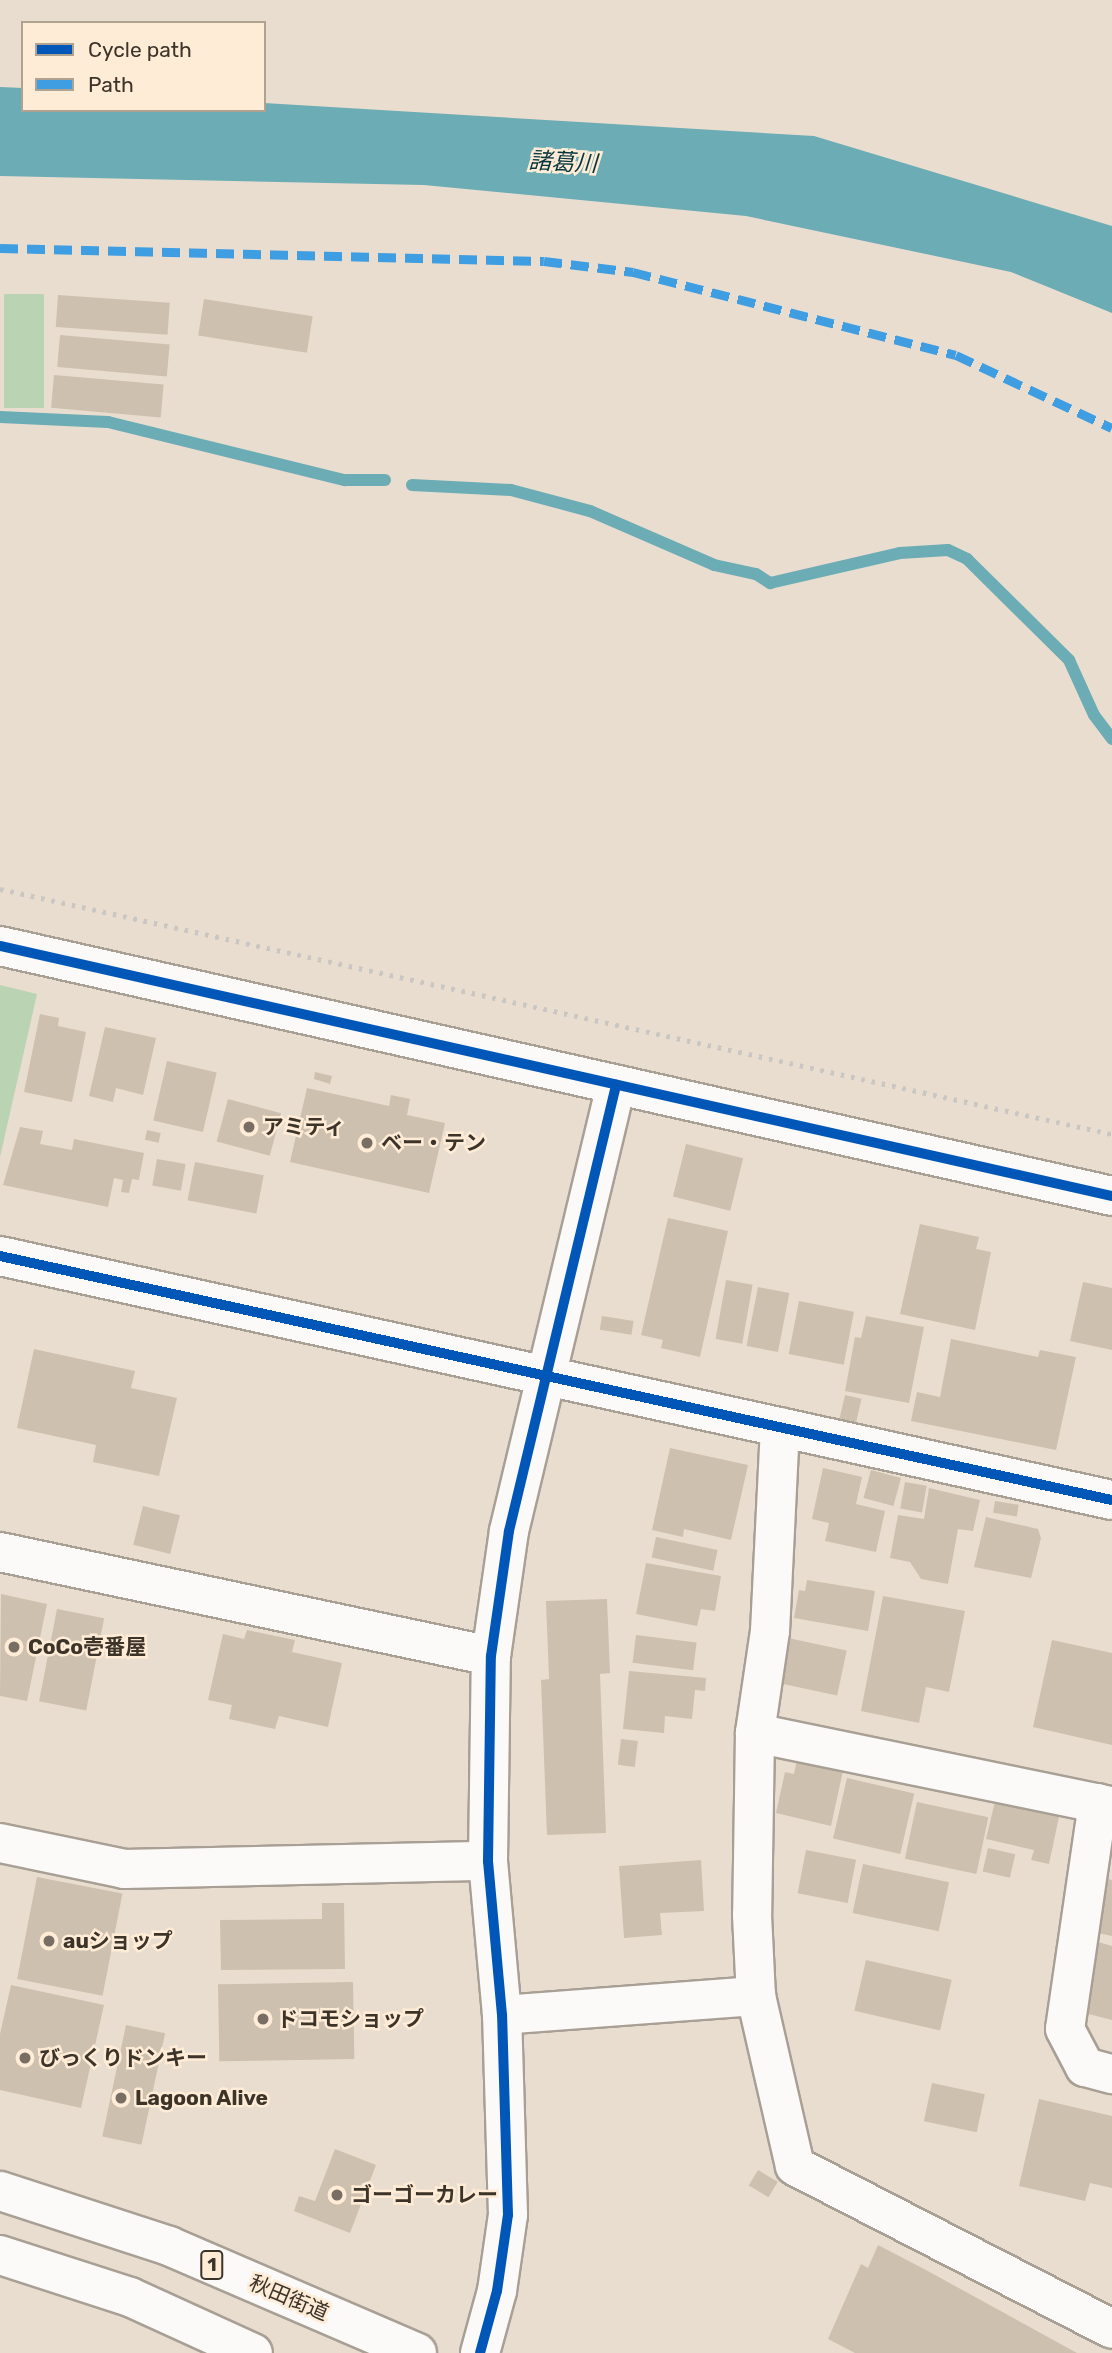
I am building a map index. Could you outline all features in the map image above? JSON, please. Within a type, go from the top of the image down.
[{"type":"street","points":[[0,946],[1112,1196]]},
{"type":"street","points":[[480,2353],[497,2291],[508,2215],[502,2015],[488,1861],[492,1656],[509,1531],[616,1085]]},
{"type":"street","points":[[0,1256],[1112,1500]]},
{"type":"street","points":[[780,1427],[770,1631],[755,1733],[751,1830],[756,1996],[795,2165],[1112,2329]]},
{"type":"street","points":[[0,1552],[492,1656]]},
{"type":"street","points":[[755,1733],[1105,1804],[1065,2029],[1085,2067],[1112,2074]]},
{"type":"street","points":[[0,1843],[124,1869],[488,1861]]},
{"type":"street","points":[[502,2015],[756,1996]]},
{"type":"street","name":"秋田街道","points":[[0,2191],[169,2246],[418,2353]]},
{"type":"street","points":[[0,2255],[130,2298],[253,2353]]},
{"type":"green space","points":[[4,294],[44,294],[44,408],[4,408]]},
{"type":"green space","points":[[0,985],[37,994],[0,1157]]},
{"type":"water","name":"諸葛川","points":[[0,87],[21,88],[21,112],[266,112],[266,103],[814,136],[1112,226],[1112,313],[1011,272],[746,216],[424,185],[0,176]]},
{"type":"building","points":[[58,295],[170,303],[167,335],[56,327]]},
{"type":"building","points":[[204,299],[313,316],[307,353],[198,336]]},
{"type":"building","points":[[60,335],[170,345],[167,376],[57,367]]},
{"type":"building","points":[[54,375],[164,385],[161,417],[51,408]]},
{"type":"building","points":[[40,1014],[59,1018],[58,1026],[86,1032],[72,1102],[24,1092]]},
{"type":"building","points":[[105,1027],[156,1038],[143,1095],[116,1088],[113,1102],[89,1096]]},
{"type":"building","points":[[167,1061],[217,1072],[203,1132],[153,1120]]},
{"type":"building","points":[[315,1072],[332,1076],[330,1084],[314,1079]]},
{"type":"building","name":"ベー・テン","points":[[307,1088],[389,1106],[391,1095],[410,1099],[407,1115],[445,1123],[429,1193],[290,1162]]},
{"type":"building","name":"アミティ","points":[[228,1099],[281,1113],[270,1156],[217,1142]]},
{"type":"building","points":[[20,1127],[43,1131],[40,1144],[72,1150],[74,1139],[144,1153],[139,1180],[132,1179],[129,1193],[121,1192],[123,1180],[114,1178],[108,1207],[3,1185]]},
{"type":"building","points":[[147,1130],[161,1133],[159,1143],[145,1140]]},
{"type":"building","points":[[686,1144],[743,1158],[730,1211],[673,1196]]},
{"type":"building","points":[[157,1159],[186,1164],[181,1191],[152,1186]]},
{"type":"building","points":[[195,1162],[264,1175],[256,1214],[188,1200]]},
{"type":"building","points":[[668,1218],[728,1231],[700,1357],[661,1348],[663,1340],[641,1335]]},
{"type":"building","points":[[920,1224],[979,1237],[976,1249],[991,1252],[975,1330],[900,1314]]},
{"type":"building","points":[[726,1280],[753,1285],[742,1344],[716,1339]]},
{"type":"building","points":[[1083,1282],[1112,1288],[1112,1350],[1070,1341]]},
{"type":"building","points":[[758,1287],[789,1293],[778,1352],[747,1346]]},
{"type":"building","points":[[799,1301],[854,1312],[844,1365],[789,1354]]},
{"type":"building","points":[[602,1316],[634,1321],[631,1335],[600,1330]]},
{"type":"building","points":[[866,1316],[924,1327],[909,1403],[845,1391],[855,1337],[861,1338]]},
{"type":"building","points":[[951,1339],[1038,1357],[1040,1350],[1076,1357],[1056,1450],[911,1421],[917,1392],[940,1397]]},
{"type":"building","points":[[34,1349],[135,1371],[131,1388],[177,1398],[159,1476],[93,1462],[96,1445],[17,1428]]},
{"type":"building","points":[[845,1395],[862,1399],[855,1426],[839,1422]]},
{"type":"building","points":[[670,1448],[748,1465],[731,1540],[684,1529],[683,1537],[652,1530]]},
{"type":"building","points":[[823,1468],[862,1477],[856,1504],[885,1511],[876,1552],[825,1541],[829,1523],[812,1519]]},
{"type":"building","points":[[871,1470],[901,1478],[893,1506],[863,1498]]},
{"type":"building","points":[[905,1482],[927,1486],[922,1512],[900,1509]]},
{"type":"building","points":[[929,1488],[980,1500],[973,1531],[958,1529],[948,1584],[921,1579],[910,1562],[890,1558],[898,1515],[924,1519]]},
{"type":"building","points":[[995,1501],[1019,1505],[1017,1517],[993,1513]]},
{"type":"building","points":[[143,1506],[180,1515],[170,1554],[133,1545]]},
{"type":"building","points":[[986,1517],[1038,1529],[1041,1538],[1031,1578],[974,1567]]},
{"type":"building","points":[[656,1537],[718,1550],[713,1571],[652,1558]]},
{"type":"building","points":[[646,1563],[721,1576],[715,1611],[701,1609],[697,1626],[636,1614]]},
{"type":"building","points":[[807,1580],[875,1591],[868,1631],[794,1618],[799,1590],[805,1591]]},
{"type":"building","points":[[1,1594],[47,1604],[27,1701],[0,1696]]},
{"type":"building","points":[[883,1596],[965,1611],[949,1692],[926,1687],[919,1723],[861,1711]]},
{"type":"building","points":[[607,1599],[610,1673],[600,1674],[606,1833],[547,1835],[541,1680],[549,1679],[546,1601]]},
{"type":"building","points":[[57,1609],[104,1618],[86,1710],[39,1701]]},
{"type":"building","points":[[247,1630],[295,1640],[292,1652],[342,1663],[328,1727],[279,1716],[275,1729],[229,1719],[232,1705],[208,1700],[223,1634],[244,1639]]},
{"type":"building","points":[[636,1635],[697,1642],[693,1670],[633,1663]]},
{"type":"building","points":[[788,1638],[847,1650],[837,1695],[778,1683]]},
{"type":"building","points":[[1052,1640],[1112,1653],[1112,1745],[1033,1727]]},
{"type":"building","points":[[629,1671],[706,1678],[705,1691],[695,1690],[692,1719],[665,1716],[664,1733],[623,1729]]},
{"type":"building","points":[[621,1739],[638,1741],[635,1767],[618,1765]]},
{"type":"building","points":[[798,1755],[844,1766],[831,1826],[776,1813],[785,1772],[794,1774]]},
{"type":"building","points":[[847,1778],[914,1794],[900,1854],[833,1838]]},
{"type":"building","points":[[996,1797],[1060,1812],[1049,1864],[1031,1860],[1034,1850],[986,1839]]},
{"type":"building","points":[[917,1802],[988,1817],[976,1874],[905,1859]]},
{"type":"building","points":[[988,1848],[1015,1854],[1010,1878],[983,1871]]},
{"type":"building","points":[[806,1850],[856,1860],[848,1903],[798,1893]]},
{"type":"building","points":[[701,1860],[704,1911],[660,1913],[662,1935],[624,1938],[619,1866]]},
{"type":"building","points":[[863,1864],[949,1882],[939,1931],[853,1913]]},
{"type":"building","points":[[37,1877],[122,1894],[103,1996],[17,1979]]},
{"type":"building","points":[[1100,1877],[1112,1880],[1112,1936],[1089,1931]]},
{"type":"building","points":[[322,1903],[344,1903],[345,1969],[221,1970],[220,1920],[322,1919]]},
{"type":"building","points":[[1091,1940],[1112,1946],[1112,2020],[1073,2010]]},
{"type":"building","points":[[866,1960],[952,1980],[940,2030],[854,2011]]},
{"type":"building","points":[[353,1982],[354,2059],[219,2061],[218,1984]]},
{"type":"building","points":[[11,1985],[104,2005],[81,2108],[0,2090],[0,2034]]},
{"type":"building","points":[[126,2025],[165,2033],[141,2145],[102,2137]]},
{"type":"building","points":[[932,2083],[985,2094],[977,2132],[924,2121]]},
{"type":"building","points":[[1039,2099],[1112,2116],[1112,2188],[1090,2183],[1085,2201],[1019,2186]]},
{"type":"building","points":[[335,2149],[376,2165],[350,2233],[294,2211],[299,2196],[315,2201]]},
{"type":"building","points":[[758,2170],[778,2182],[768,2197],[749,2185]]},
{"type":"building","points":[[878,2245],[1077,2353],[855,2353],[828,2339],[861,2264],[868,2268]]},
{"type":"waterway","points":[[0,417],[108,422],[345,480],[385,480]]},
{"type":"waterway","points":[[412,485],[511,490],[590,511],[714,565],[756,574],[770,583],[900,553],[948,550],[967,559],[1069,660],[1094,715],[1112,739]]},
{"type":"railway","points":[[0,889],[1112,1134]]},
{"type":"marked path","points":[[0,248],[544,261],[633,272],[956,355],[1112,428]]},
{"type":"cycle path","points":[[0,946],[1112,1196]]},
{"type":"cycle path","points":[[480,2353],[497,2291],[508,2215],[502,2015],[488,1861],[491,1656],[509,1531],[616,1085]]},
{"type":"cycle path","points":[[0,1256],[1112,1500]]},
{"type":"place","name":"アミティ","points":[[249,1127]]},
{"type":"place","name":"ベー・テン","points":[[367,1143]]},
{"type":"place","name":"CoCo壱番屋","points":[[14,1647]]},
{"type":"place","name":"auショップ","points":[[49,1941]]},
{"type":"place","name":"ドコモショップ","points":[[263,2019]]},
{"type":"place","name":"びっくりドンキー","points":[[25,2058]]},
{"type":"place","name":"Lagoon Alive","points":[[121,2098]]},
{"type":"place","name":"ゴーゴーカレー","points":[[337,2195]]}]
